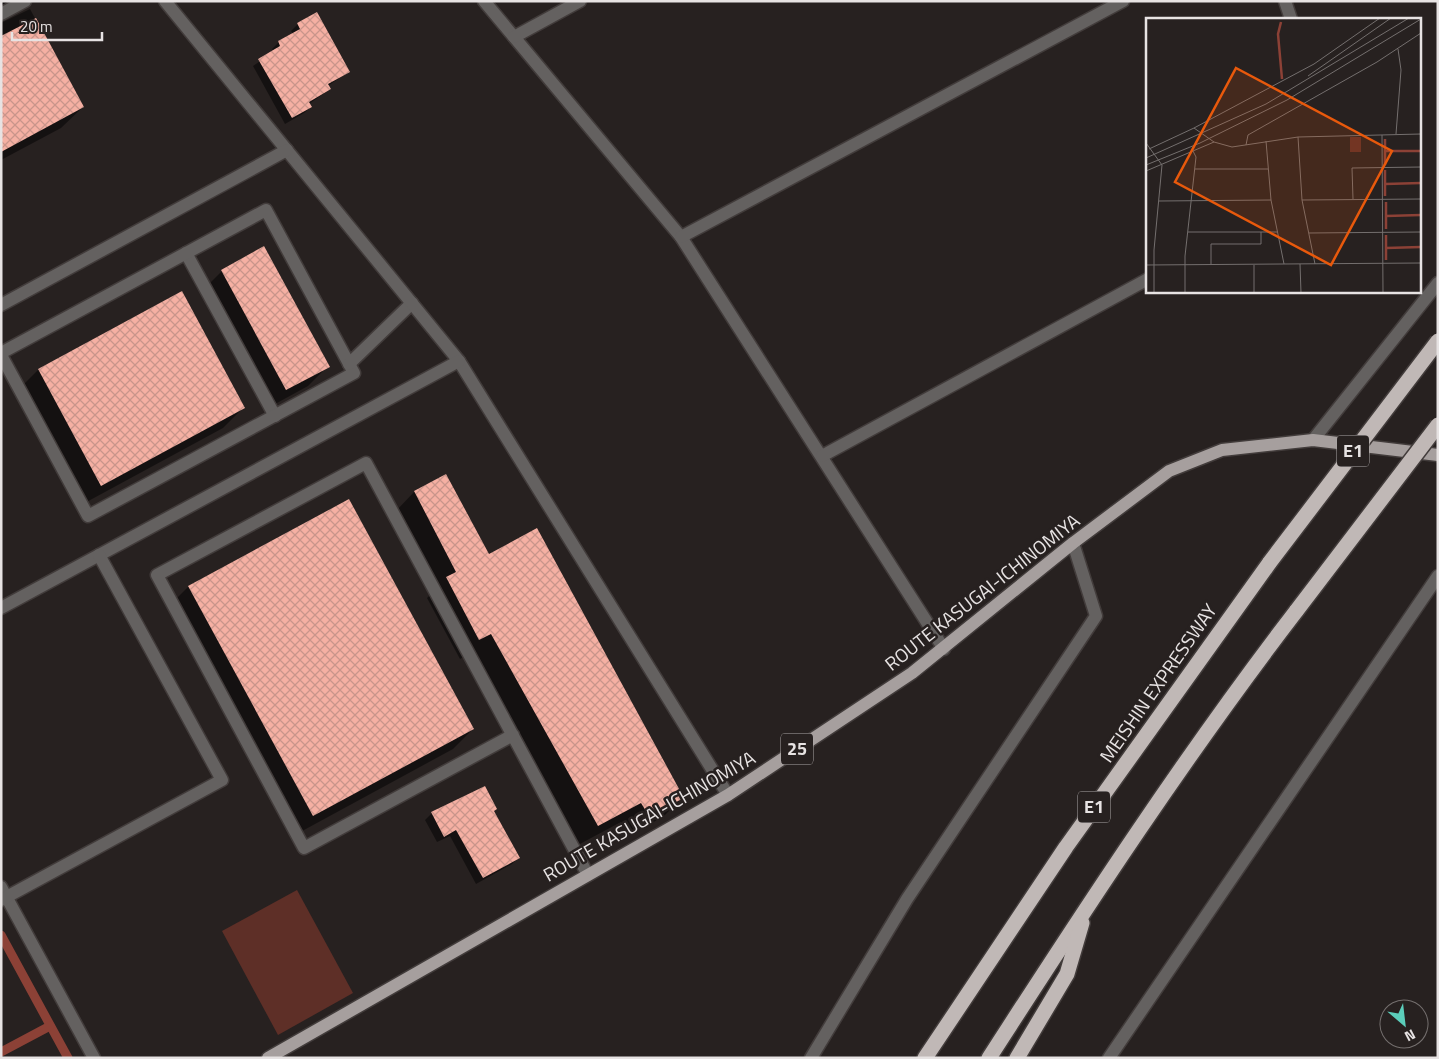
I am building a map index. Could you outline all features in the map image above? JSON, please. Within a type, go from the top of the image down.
[{"type":"highway","name":"MEISHIN EXPRESSWAY","points":[[925,1058],[1066,847],[1270,562],[1438,341]]},
{"type":"highway","points":[[989,1058],[1087,907],[1264,652],[1438,425]]},
{"type":"highway","points":[[1017,1058],[1067,974],[1087,907]]},
{"type":"main road","name":"ROUTE KASUGAI-ICHINOMIYA","points":[[268,1058],[728,795],[912,673],[1073,543],[1169,471],[1222,450],[1313,440],[1438,455]]},
{"type":"street","points":[[1,14],[25,1]]},
{"type":"street","points":[[164,1],[460,361],[728,795]]},
{"type":"street","points":[[484,1],[681,237],[944,649]]},
{"type":"street","points":[[514,37],[580,1]]},
{"type":"street","points":[[681,237],[1123,1]]},
{"type":"street","points":[[1285,1],[1291,18]]},
{"type":"street","points":[[1,305],[286,150]]},
{"type":"street","points":[[266,210],[354,373],[88,516],[1,354],[266,210]]},
{"type":"street","points":[[186,253],[275,416]]},
{"type":"street","points":[[822,456],[1146,280]]},
{"type":"street","points":[[1313,440],[1424,292],[1438,283]]},
{"type":"street","points":[[349,364],[412,304]]},
{"type":"street","points":[[1,608],[460,361]]},
{"type":"street","points":[[513,735],[304,848],[157,576],[366,463],[513,735],[588,874]]},
{"type":"street","points":[[811,1058],[907,899],[1096,616],[1073,543]]},
{"type":"street","points":[[94,1058],[3,895],[222,780],[99,555]]},
{"type":"street","points":[[1109,1058],[1438,576]]},
{"type":"shaded area","points":[[297,890],[353,993],[278,1035],[222,931]]},
{"type":"building","points":[[317,12],[350,72],[328,84],[331,89],[309,102],[312,107],[292,118],[258,59],[280,46],[278,41],[300,29],[297,23]]},
{"type":"building","points":[[36,18],[84,107],[1,152],[1,36]]},
{"type":"building","points":[[264,246],[330,367],[286,390],[221,270]]},
{"type":"building","points":[[182,291],[245,408],[101,486],[38,369]]},
{"type":"building","points":[[446,474],[489,554],[537,528],[684,798],[649,816],[641,803],[598,826],[491,634],[479,640],[446,577],[456,572],[414,491]]},
{"type":"building","points":[[349,499],[474,729],[313,816],[188,586]]},
{"type":"building","points":[[485,786],[497,809],[494,811],[520,858],[483,878],[456,830],[444,837],[431,812]]},
{"type":"waterway","points":[[1,935],[68,1058]]},
{"type":"waterway","points":[[1,1052],[50,1026]]}]
